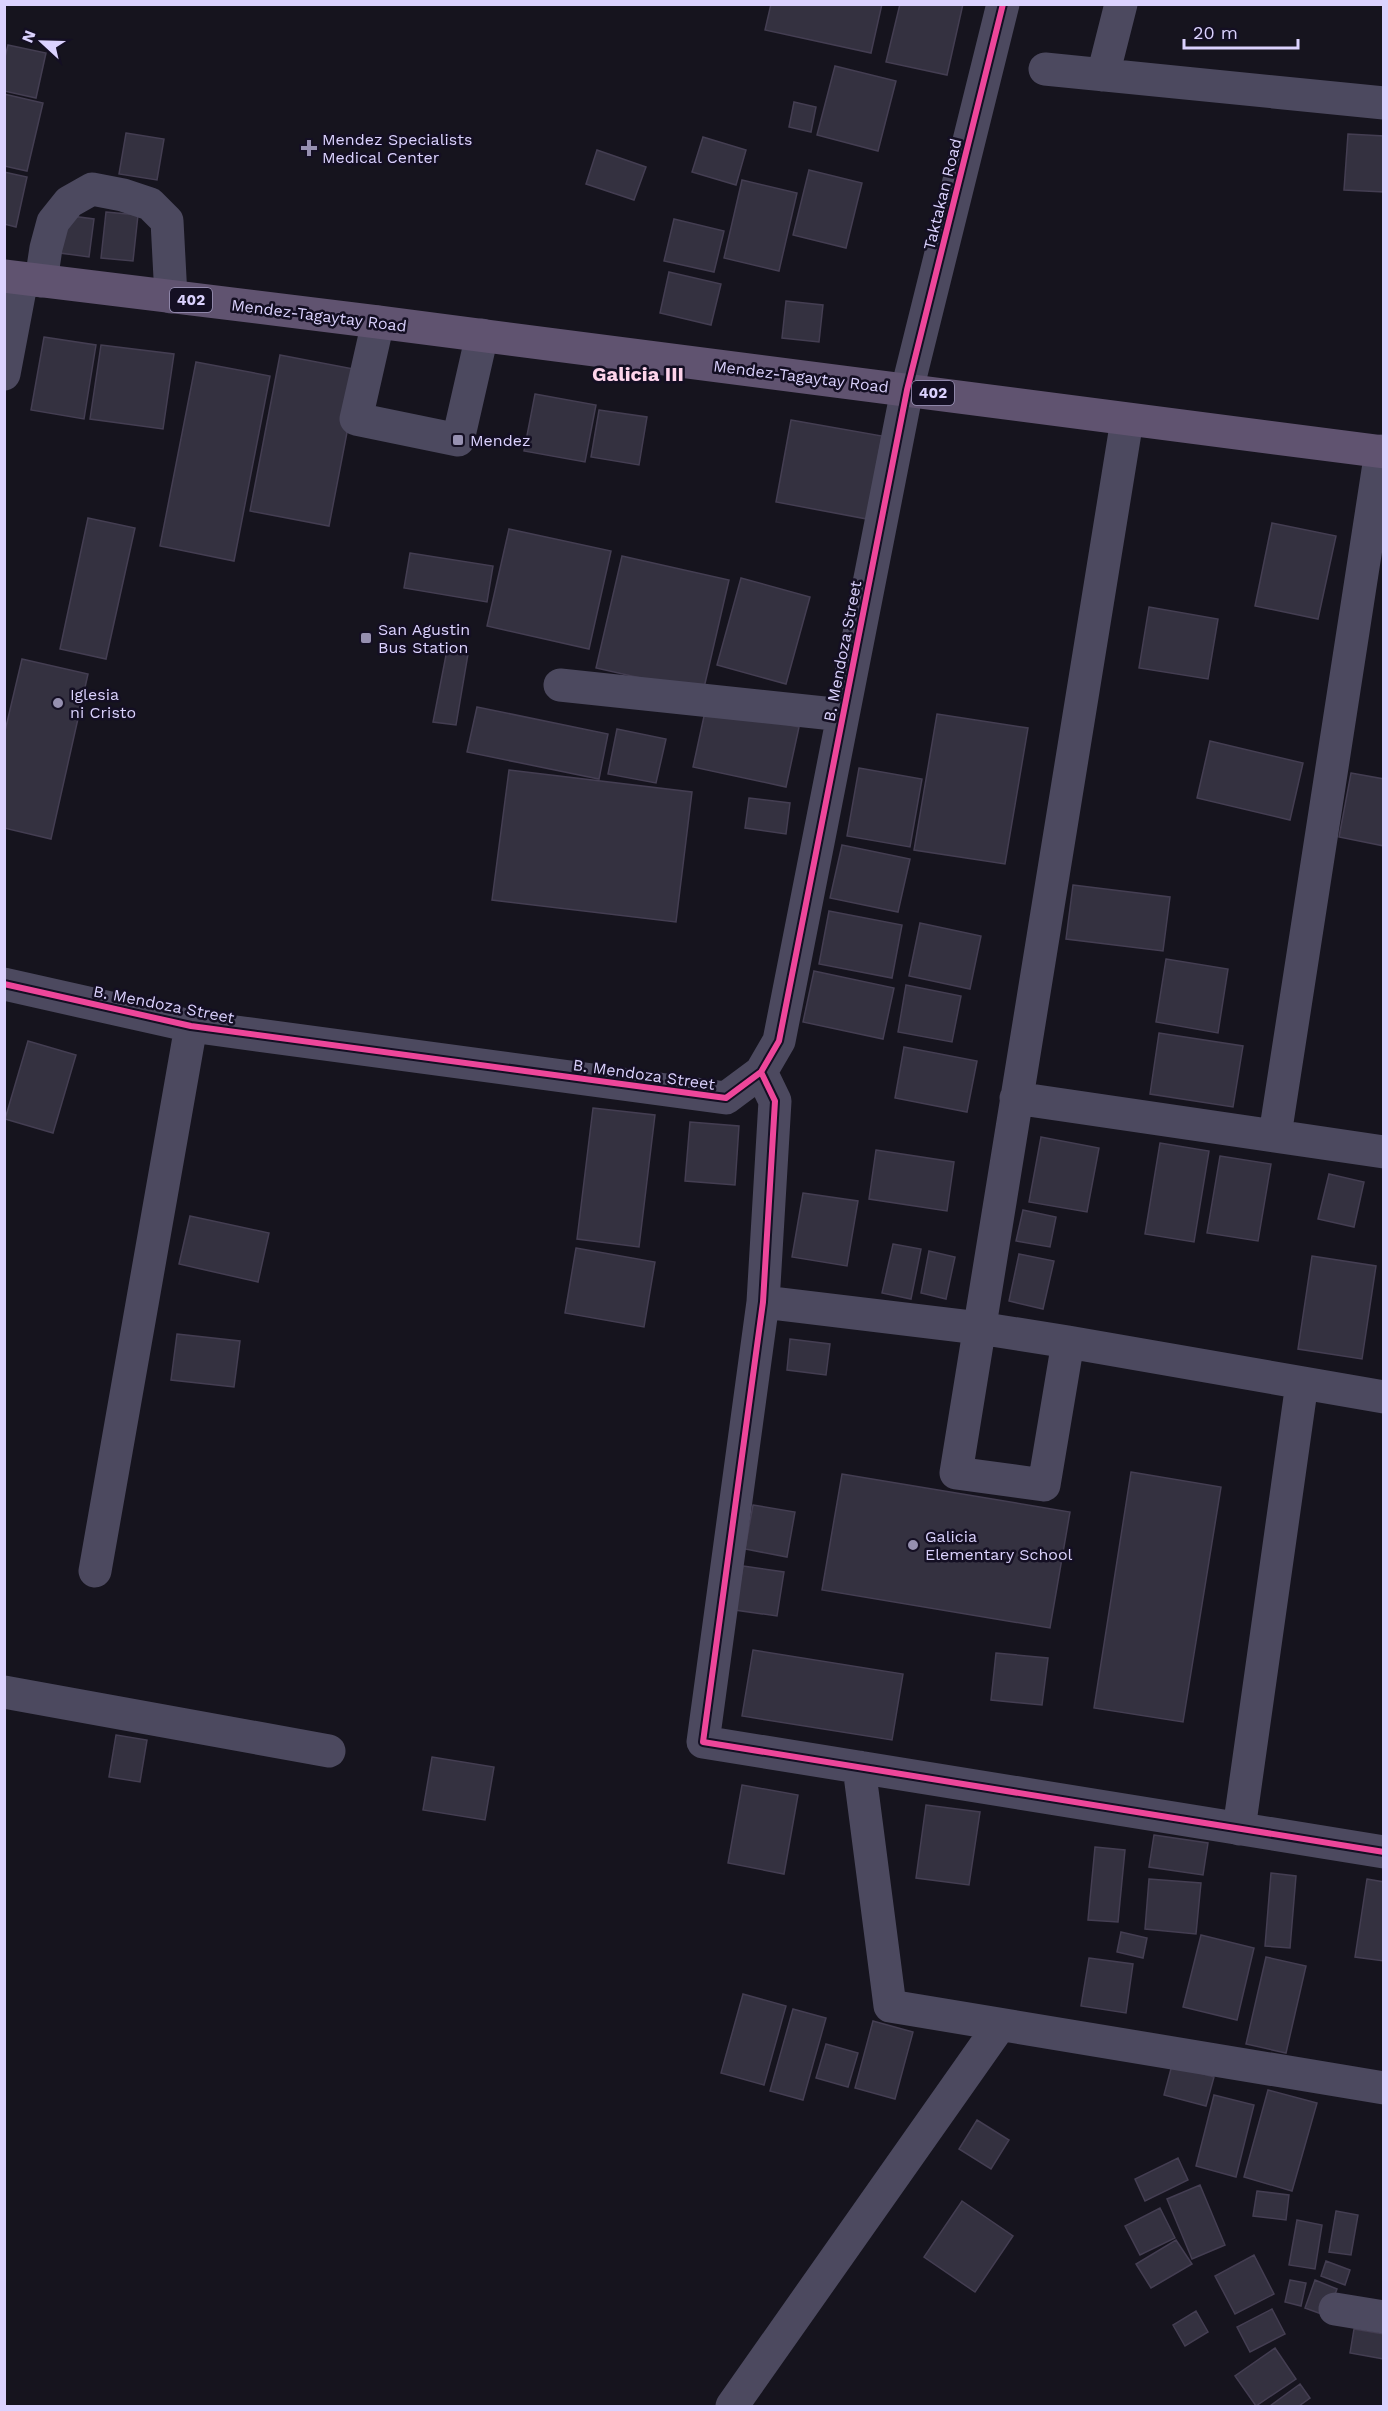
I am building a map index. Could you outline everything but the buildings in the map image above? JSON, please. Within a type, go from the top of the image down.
[{"type":"main road","name":"Mendez-Tagaytay Road","points":[[23,278],[1382,451]]},
{"type":"street","name":"Taktakan Road","points":[[908,390],[1003,4]]},
{"type":"street","points":[[1103,75],[1121,4]]},
{"type":"street","points":[[1045,69],[1383,103]]},
{"type":"street","points":[[4,374],[23,278],[46,248],[54,222],[69,202],[92,189],[123,195],[150,204],[167,221],[171,297]]},
{"type":"street","points":[[378,322],[356,419],[458,440],[482,335]]},
{"type":"street","name":"B. Mendoza Street","points":[[4,984],[191,1026],[726,1098],[761,1071],[779,1041],[908,390]]},
{"type":"street","points":[[1068,1342],[1044,1485],[956,1473],[1127,420]]},
{"type":"street","points":[[1275,1135],[1382,451]]},
{"type":"street","points":[[560,685],[843,715]]},
{"type":"street","points":[[95,1571],[191,1026]]},
{"type":"street","points":[[761,1071],[775,1101],[763,1302],[703,1742],[1383,1852]]},
{"type":"street","points":[[1016,1098],[1383,1152]]},
{"type":"street","points":[[763,1302],[979,1328],[1383,1397]]},
{"type":"street","points":[[1239,1829],[1302,1383]]},
{"type":"street","points":[[4,1692],[329,1751]]},
{"type":"street","points":[[859,1767],[890,2006],[1383,2088]]},
{"type":"street","points":[[732,2406],[1000,2025]]},
{"type":"street","points":[[1335,2309],[1383,2317]]},
{"type":"cycle path","points":[[4,984],[191,1026],[726,1098],[761,1072],[779,1041],[907,390],[1003,4]]},
{"type":"cycle path","points":[[761,1072],[775,1101],[763,1302],[703,1742],[1384,1852]]},
{"type":"place","name":"Mendez Specialists Medical Center","points":[[309,148]]},
{"type":"place","name":"Mendez","points":[[458,440]]},
{"type":"place","name":"San Agustin Bus Station","points":[[366,638]]},
{"type":"place","name":"Iglesia ni Cristo","points":[[58,703]]},
{"type":"place","name":"Galicia Elementary School","points":[[913,1545]]},
{"type":"district","name":"Galicia III","points":[[638,374]]}]
